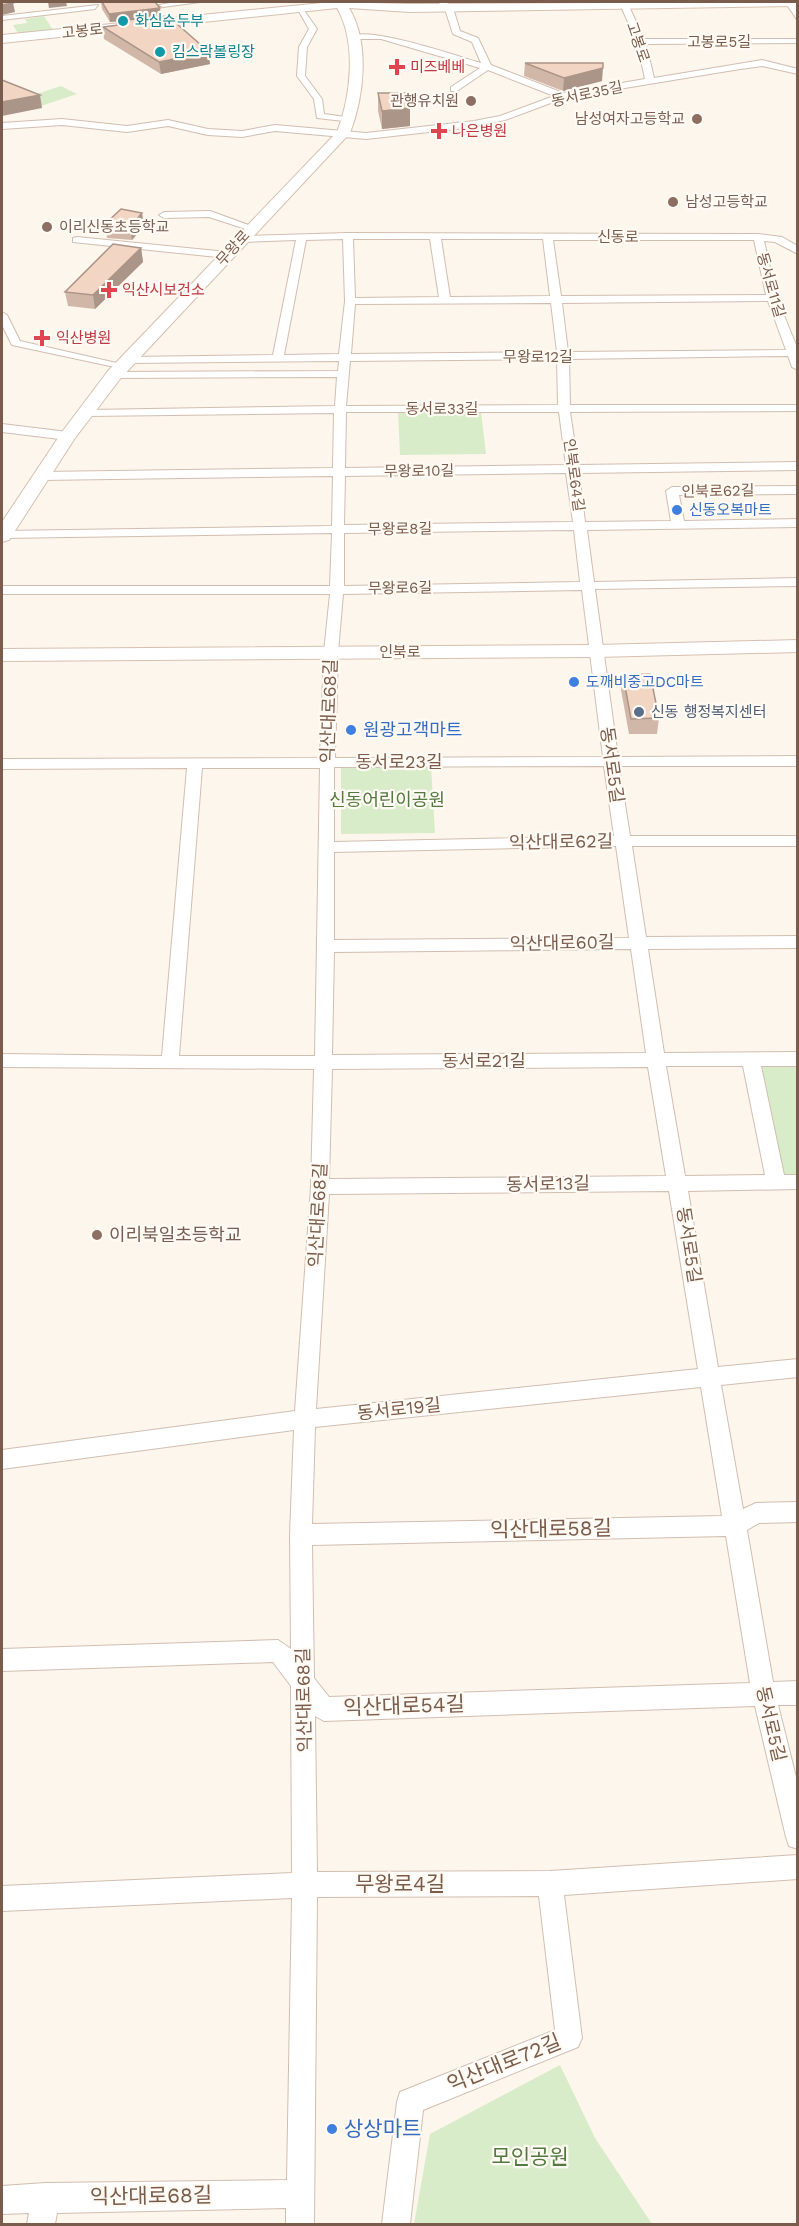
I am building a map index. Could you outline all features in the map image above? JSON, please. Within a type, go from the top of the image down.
[{"type":"street","points":[[162,3],[196,2]]},
{"type":"street","points":[[314,2],[295,8],[313,29],[303,47],[300,76],[318,99],[320,116],[345,129]]},
{"type":"street","name":"고봉로","points":[[2,39],[340,3],[410,8],[446,5],[792,2],[798,19]]},
{"type":"street","points":[[162,3],[175,21]]},
{"type":"street","points":[[340,3],[361,29],[381,37],[487,67],[562,96]]},
{"type":"street","name":"고봉로","points":[[623,3],[641,42],[650,81]]},
{"type":"street","points":[[2,18],[27,11],[93,4],[104,6]]},
{"type":"street","points":[[446,5],[456,32],[475,40],[487,67]]},
{"type":"street","points":[[345,129],[361,29],[388,12],[410,8]]},
{"type":"street","name":"고봉로5길","points":[[641,42],[798,41]]},
{"type":"street","name":"동서로35길","points":[[345,129],[366,136],[474,123],[502,118],[562,96],[762,63],[798,72]]},
{"type":"street","points":[[454,89],[487,67]]},
{"type":"street","points":[[2,126],[62,122],[127,129],[168,123],[242,134],[275,128],[345,129]]},
{"type":"street","name":"무왕로","points":[[5,527],[68,436],[123,367],[345,129]]},
{"type":"street","points":[[164,214],[210,214],[247,233]]},
{"type":"street","name":"신동로","points":[[247,233],[302,237],[758,237],[778,239],[798,251]]},
{"type":"street","name":"익산대로68길","points":[[300,2224],[306,1885],[302,1535],[305,1419],[320,1187],[326,946],[327,763],[331,652],[337,590],[341,472],[340,409],[350,301],[348,236]]},
{"type":"street","points":[[435,236],[445,300]]},
{"type":"street","points":[[278,358],[302,237]]},
{"type":"street","name":"인북로64길","points":[[548,237],[558,299],[563,357],[564,408],[582,526],[596,651]]},
{"type":"street","name":"동서로11길","points":[[758,237],[772,298],[795,353],[798,367]]},
{"type":"street","points":[[77,240],[227,255]]},
{"type":"street","points":[[350,301],[772,298]]},
{"type":"street","points":[[2,315],[16,343],[123,367],[343,374]]},
{"type":"street","name":"무왕로12길","points":[[123,367],[278,358],[795,353]]},
{"type":"street","name":"동서로33길","points":[[87,413],[340,409],[798,408]]},
{"type":"street","points":[[2,428],[68,436]]},
{"type":"street","name":"무왕로10길","points":[[41,476],[798,466]]},
{"type":"street","name":"인북로62길","points":[[678,525],[672,491],[798,490]]},
{"type":"street","name":"무왕로8길","points":[[5,527],[338,530],[798,523]]},
{"type":"street","name":"무왕로6길","points":[[2,590],[337,590],[798,582]]},
{"type":"street","points":[[2,644],[26,656]]},
{"type":"street","name":"인북로","points":[[2,655],[596,651],[798,646]]},
{"type":"street","name":"동서로5길","points":[[596,651],[656,1059],[679,1182],[734,1526],[763,1692],[798,1837]]},
{"type":"street","points":[[2,664],[26,656]]},
{"type":"street","name":"동서로23길","points":[[2,764],[798,761]]},
{"type":"street","points":[[170,1063],[195,764]]},
{"type":"street","name":"익산대로62길","points":[[325,847],[623,841],[798,841]]},
{"type":"street","name":"익산대로60길","points":[[326,946],[798,942]]},
{"type":"street","points":[[751,1059],[776,1182]]},
{"type":"street","name":"동서로21길","points":[[2,1062],[798,1059]]},
{"type":"street","name":"동서로13길","points":[[320,1187],[798,1182]]},
{"type":"street","name":"동서로19길","points":[[2,1458],[305,1419],[798,1368]]},
{"type":"street","name":"익산대로58길","points":[[302,1535],[734,1526],[756,1512],[798,1512]]},
{"type":"street","name":"익산대로54길","points":[[2,1660],[278,1651],[324,1709],[763,1692],[798,1693]]},
{"type":"street","name":"무왕로4길","points":[[2,1898],[306,1885],[550,1883],[798,1867]]},
{"type":"street","name":"익산대로72길","points":[[396,2224],[410,2102],[569,2038],[550,1883]]},
{"type":"street","name":"익산대로68길","points":[[2,2200],[45,2197],[300,2194]]},
{"type":"street","points":[[41,2224],[45,2197]]},
{"type":"green space","points":[[44,16],[53,30],[19,35],[13,25],[27,23],[25,19]]},
{"type":"green space","points":[[61,86],[77,94],[41,106],[24,98]]},
{"type":"green space","points":[[398,411],[481,411],[486,454],[400,455]]},
{"type":"green space","name":"신동어린이공원","points":[[431,766],[435,833],[341,834],[341,767]]},
{"type":"green space","points":[[758,1063],[797,1063],[797,1176],[781,1177]]},
{"type":"green space","name":"모인공원","points":[[560,2065],[595,2138],[652,2224],[414,2224],[430,2134]]},
{"type":"building","points":[[102,2],[155,2],[160,8],[109,14]]},
{"type":"building","points":[[168,16],[209,52],[159,62],[103,27],[119,25],[116,21]]},
{"type":"building","points":[[525,63],[603,63],[603,68],[564,78]]},
{"type":"building","points":[[2,80],[40,95],[2,102]]},
{"type":"building","points":[[378,93],[407,93],[410,108],[382,111]]},
{"type":"building","points":[[121,209],[142,213],[130,227],[105,224]]},
{"type":"building","points":[[113,244],[141,248],[93,295],[65,292]]},
{"type":"building","points":[[650,674],[659,718],[631,719],[623,675]]},
{"type":"place","name":"화심순두부","points":[[123,21]]},
{"type":"place","name":"킴스락볼링장","points":[[160,52]]},
{"type":"place","name":"미즈베베","points":[[397,67]]},
{"type":"place","name":"관행유치원","points":[[471,101]]},
{"type":"place","name":"남성여자고등학교","points":[[697,119]]},
{"type":"place","name":"나은병원","points":[[439,131]]},
{"type":"place","name":"남성고등학교","points":[[673,202]]},
{"type":"place","name":"이리신동초등학교","points":[[47,227]]},
{"type":"place","name":"익산시보건소","points":[[109,290]]},
{"type":"place","name":"익산병원","points":[[42,338]]},
{"type":"place","name":"신동오복마트","points":[[677,510]]},
{"type":"place","name":"도깨비중고DC마트","points":[[574,682]]},
{"type":"place","name":"신동 행정복지센터","points":[[639,712]]},
{"type":"place","name":"원광고객마트","points":[[351,730]]},
{"type":"place","name":"이리북일초등학교","points":[[97,1235]]},
{"type":"place","name":"상상마트","points":[[332,2129]]}]
